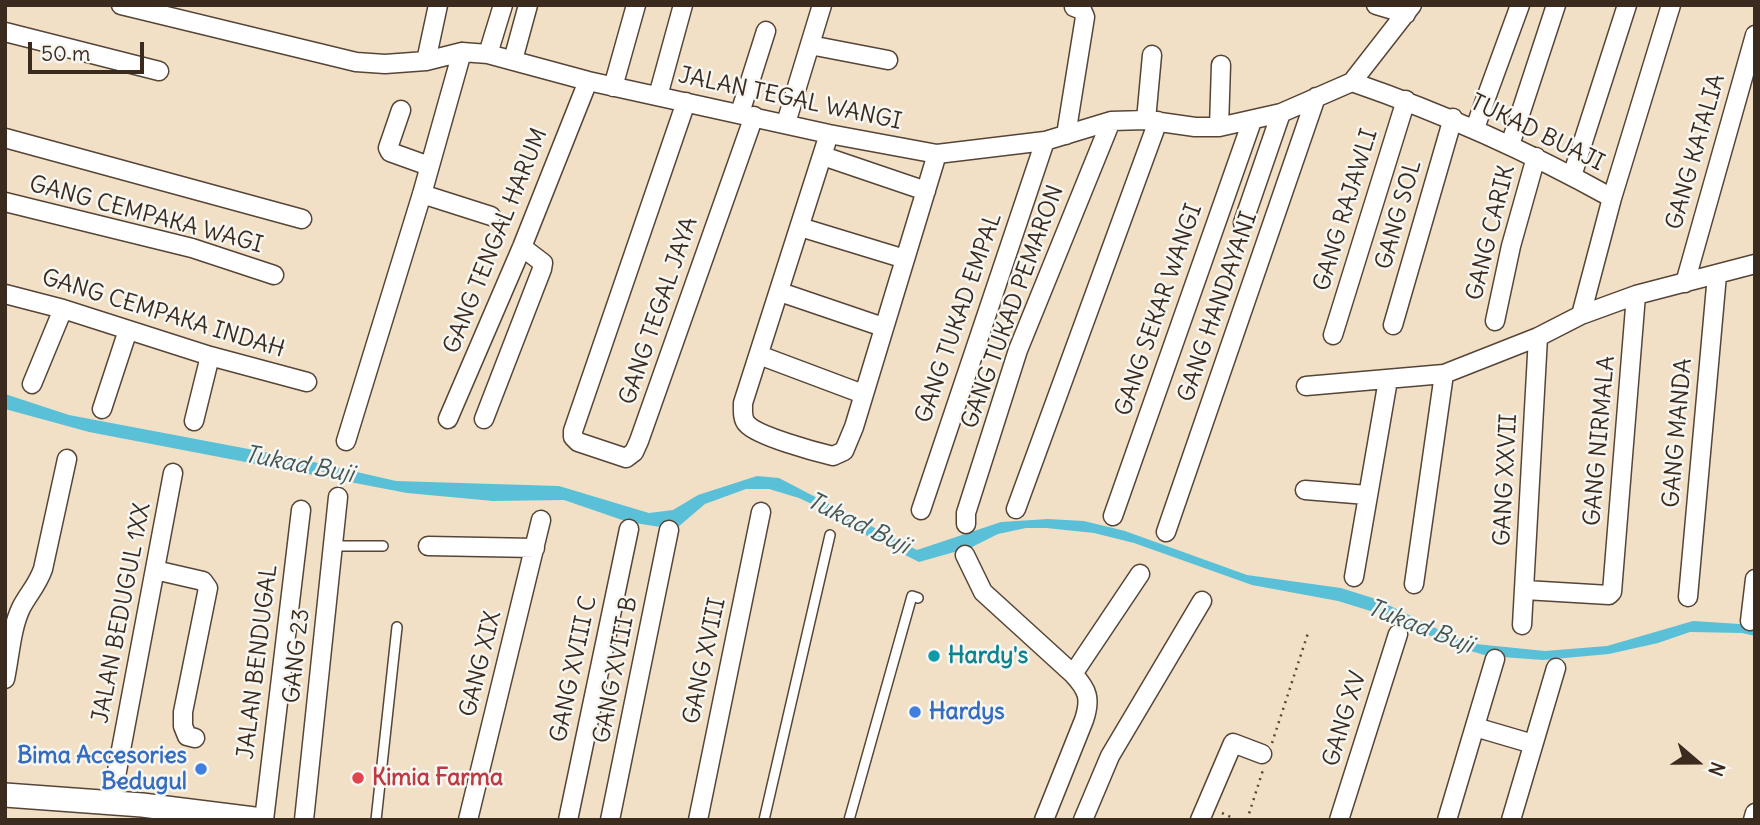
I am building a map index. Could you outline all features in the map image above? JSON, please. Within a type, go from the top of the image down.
[{"type":"street","name":"JALAN TEGAL WANGI","points":[[121,5],[186,13],[356,62],[385,64],[426,61],[462,52],[488,54],[613,87],[747,114],[829,134],[937,154],[1045,141],[1111,121],[1152,120],[1195,127],[1219,127],[1281,113],[1352,82],[1409,9]]},
{"type":"street","points":[[426,61],[438,5]]},
{"type":"street","points":[[488,54],[503,5]]},
{"type":"street","points":[[513,60],[528,5]]},
{"type":"street","points":[[613,87],[636,5]]},
{"type":"street","points":[[658,96],[683,5]]},
{"type":"street","points":[[786,123],[822,5]]},
{"type":"street","points":[[1376,5],[1409,9]]},
{"type":"street","points":[[1475,128],[1520,5]]},
{"type":"street","points":[[1510,145],[1556,5]]},
{"type":"street","points":[[1572,176],[1627,5]]},
{"type":"street","points":[[1612,198],[1671,5]]},
{"type":"street","points":[[1066,135],[1085,17],[1082,10],[1074,7]]},
{"type":"street","points":[[5,32],[159,71]]},
{"type":"street","points":[[747,114],[766,32]]},
{"type":"street","name":"GANG KATALIA","points":[[1685,283],[1755,35]]},
{"type":"street","points":[[810,45],[888,60]]},
{"type":"street","points":[[346,441],[422,194],[462,52]]},
{"type":"street","points":[[1016,509],[1152,120],[1153,55]]},
{"type":"street","points":[[1219,127],[1221,65]]},
{"type":"street","name":"GANG TENGAL HARUM","points":[[448,419],[522,247],[588,81]]},
{"type":"street","name":"TUKAD BUAJI","points":[[1352,82],[1453,118],[1536,157],[1612,198],[1581,315]]},
{"type":"street","name":"GANG HANDAYANI","points":[[1166,532],[1316,97]]},
{"type":"street","name":"GANG RAJAWLI","points":[[1333,335],[1406,100]]},
{"type":"street","name":"GANG TEGAL JAYA","points":[[686,102],[572,431],[573,438],[582,444],[626,458],[634,452],[747,114]]},
{"type":"street","points":[[401,110],[388,148],[390,152],[429,166]]},
{"type":"street","points":[[1243,223],[1281,113]]},
{"type":"street","name":"GANG SOL","points":[[1394,324],[1453,118]]},
{"type":"street","name":"GANG TUKAD PEMARON","points":[[966,519],[1018,350],[1111,121]]},
{"type":"street","name":"GANG SEKAR WANGI","points":[[1113,516],[1252,121]]},
{"type":"street","points":[[829,134],[743,402],[743,413],[745,423],[752,428],[833,456],[844,451],[849,441],[937,154]]},
{"type":"street","points":[[5,138],[302,219]]},
{"type":"street","name":"GANG TUKAD EMPAL","points":[[921,510],[1045,141]]},
{"type":"street","points":[[823,156],[926,191]]},
{"type":"street","name":"GANG CARIK","points":[[1495,321],[1511,246],[1536,157]]},
{"type":"street","points":[[422,194],[491,216]]},
{"type":"street","name":"GANG CEMPAKA WAGI","points":[[5,202],[192,248],[274,275]]},
{"type":"street","points":[[800,227],[905,259]]},
{"type":"street","points":[[484,419],[542,269],[542,263],[522,247]]},
{"type":"street","points":[[1306,386],[1444,374],[1538,337],[1581,315],[1636,295],[1755,264]]},
{"type":"street","name":"GANG MANDA","points":[[1688,597],[1717,275]]},
{"type":"street","points":[[780,292],[883,327]]},
{"type":"street","name":"GANG CEMPAKA INDAH","points":[[5,294],[63,309],[209,356],[307,382]]},
{"type":"street","name":"GANG NIRMALA","points":[[1525,590],[1592,595],[1609,595],[1612,592],[1636,295]]},
{"type":"street","points":[[32,384],[63,309]]},
{"type":"street","points":[[102,409],[128,330]]},
{"type":"street","name":"GANG XXVII","points":[[1522,625],[1538,337]]},
{"type":"street","points":[[759,355],[863,394]]},
{"type":"street","points":[[194,421],[209,356]]},
{"type":"street","points":[[1414,584],[1444,374]]},
{"type":"street","points":[[1354,577],[1388,380]]},
{"type":"street","points":[[5,679],[18,617],[38,584],[43,569],[67,459]]},
{"type":"street","name":"JALAN BEDUGUL 1XX","points":[[111,803],[173,473]]},
{"type":"street","points":[[1305,490],[1367,495]]},
{"type":"street","name":"GANG 23","points":[[304,820],[338,497]]},
{"type":"street","name":"JALAN BENDUGAL","points":[[263,820],[301,510]]},
{"type":"street","name":"GANG XVIII","points":[[698,820],[761,512]]},
{"type":"street","name":"GANG XIX","points":[[468,820],[541,520]]},
{"type":"street","name":"GANG XVIII C","points":[[568,820],[629,529]]},
{"type":"street","name":"GANG XVIII B","points":[[610,820],[669,530]]},
{"type":"street","points":[[428,546],[535,548]]},
{"type":"street","points":[[964,555],[983,593],[1086,687],[1087,711],[1044,820]]},
{"type":"street","points":[[155,570],[203,581],[208,588],[183,712],[183,726],[187,736],[195,738]]},
{"type":"street","points":[[1073,674],[1140,574]]},
{"type":"street","points":[[1750,621],[1755,579]]},
{"type":"street","points":[[1083,820],[1110,756],[1202,601]]},
{"type":"street","name":"GANG XV","points":[[1339,820],[1398,634]]},
{"type":"street","points":[[1447,820],[1495,659]]},
{"type":"street","points":[[1511,820],[1556,668]]},
{"type":"street","points":[[1475,727],[1534,744]]},
{"type":"street","points":[[1200,820],[1233,743],[1266,756]]},
{"type":"street","points":[[5,795],[111,803],[140,812],[263,820]]},
{"type":"street","points":[[1753,820],[1755,813]]},
{"type":"lane","points":[[764,820],[830,535]]},
{"type":"lane","points":[[334,546],[383,546]]},
{"type":"lane","points":[[849,820],[912,596],[918,598]]},
{"type":"lane","points":[[376,820],[397,627]]},
{"type":"path","points":[[1247,820],[1309,630]]},
{"type":"water","name":"Tukad Buji","points":[[5,394],[69,415],[296,458],[396,481],[559,486],[649,513],[673,510],[698,495],[757,476],[779,478],[917,550],[1001,522],[1048,519],[1084,521],[1125,531],[1247,575],[1341,588],[1376,599],[1466,643],[1545,651],[1607,646],[1693,621],[1755,625],[1755,636],[1742,633],[1690,632],[1658,643],[1609,654],[1543,660],[1488,656],[1450,645],[1390,617],[1338,601],[1252,585],[1134,543],[1094,533],[1026,528],[998,534],[972,547],[919,562],[856,530],[831,513],[799,498],[769,489],[746,489],[705,504],[678,527],[667,528],[628,522],[564,500],[493,501],[407,493],[89,432],[5,409]]},
{"type":"place","name":"Hardy's","points":[[934,656]]},
{"type":"place","name":"Hardys","points":[[915,712]]},
{"type":"place","name":"Bima Accesories Bedugul","points":[[201,769]]},
{"type":"place","name":"Kimia Farma","points":[[358,778]]}]
